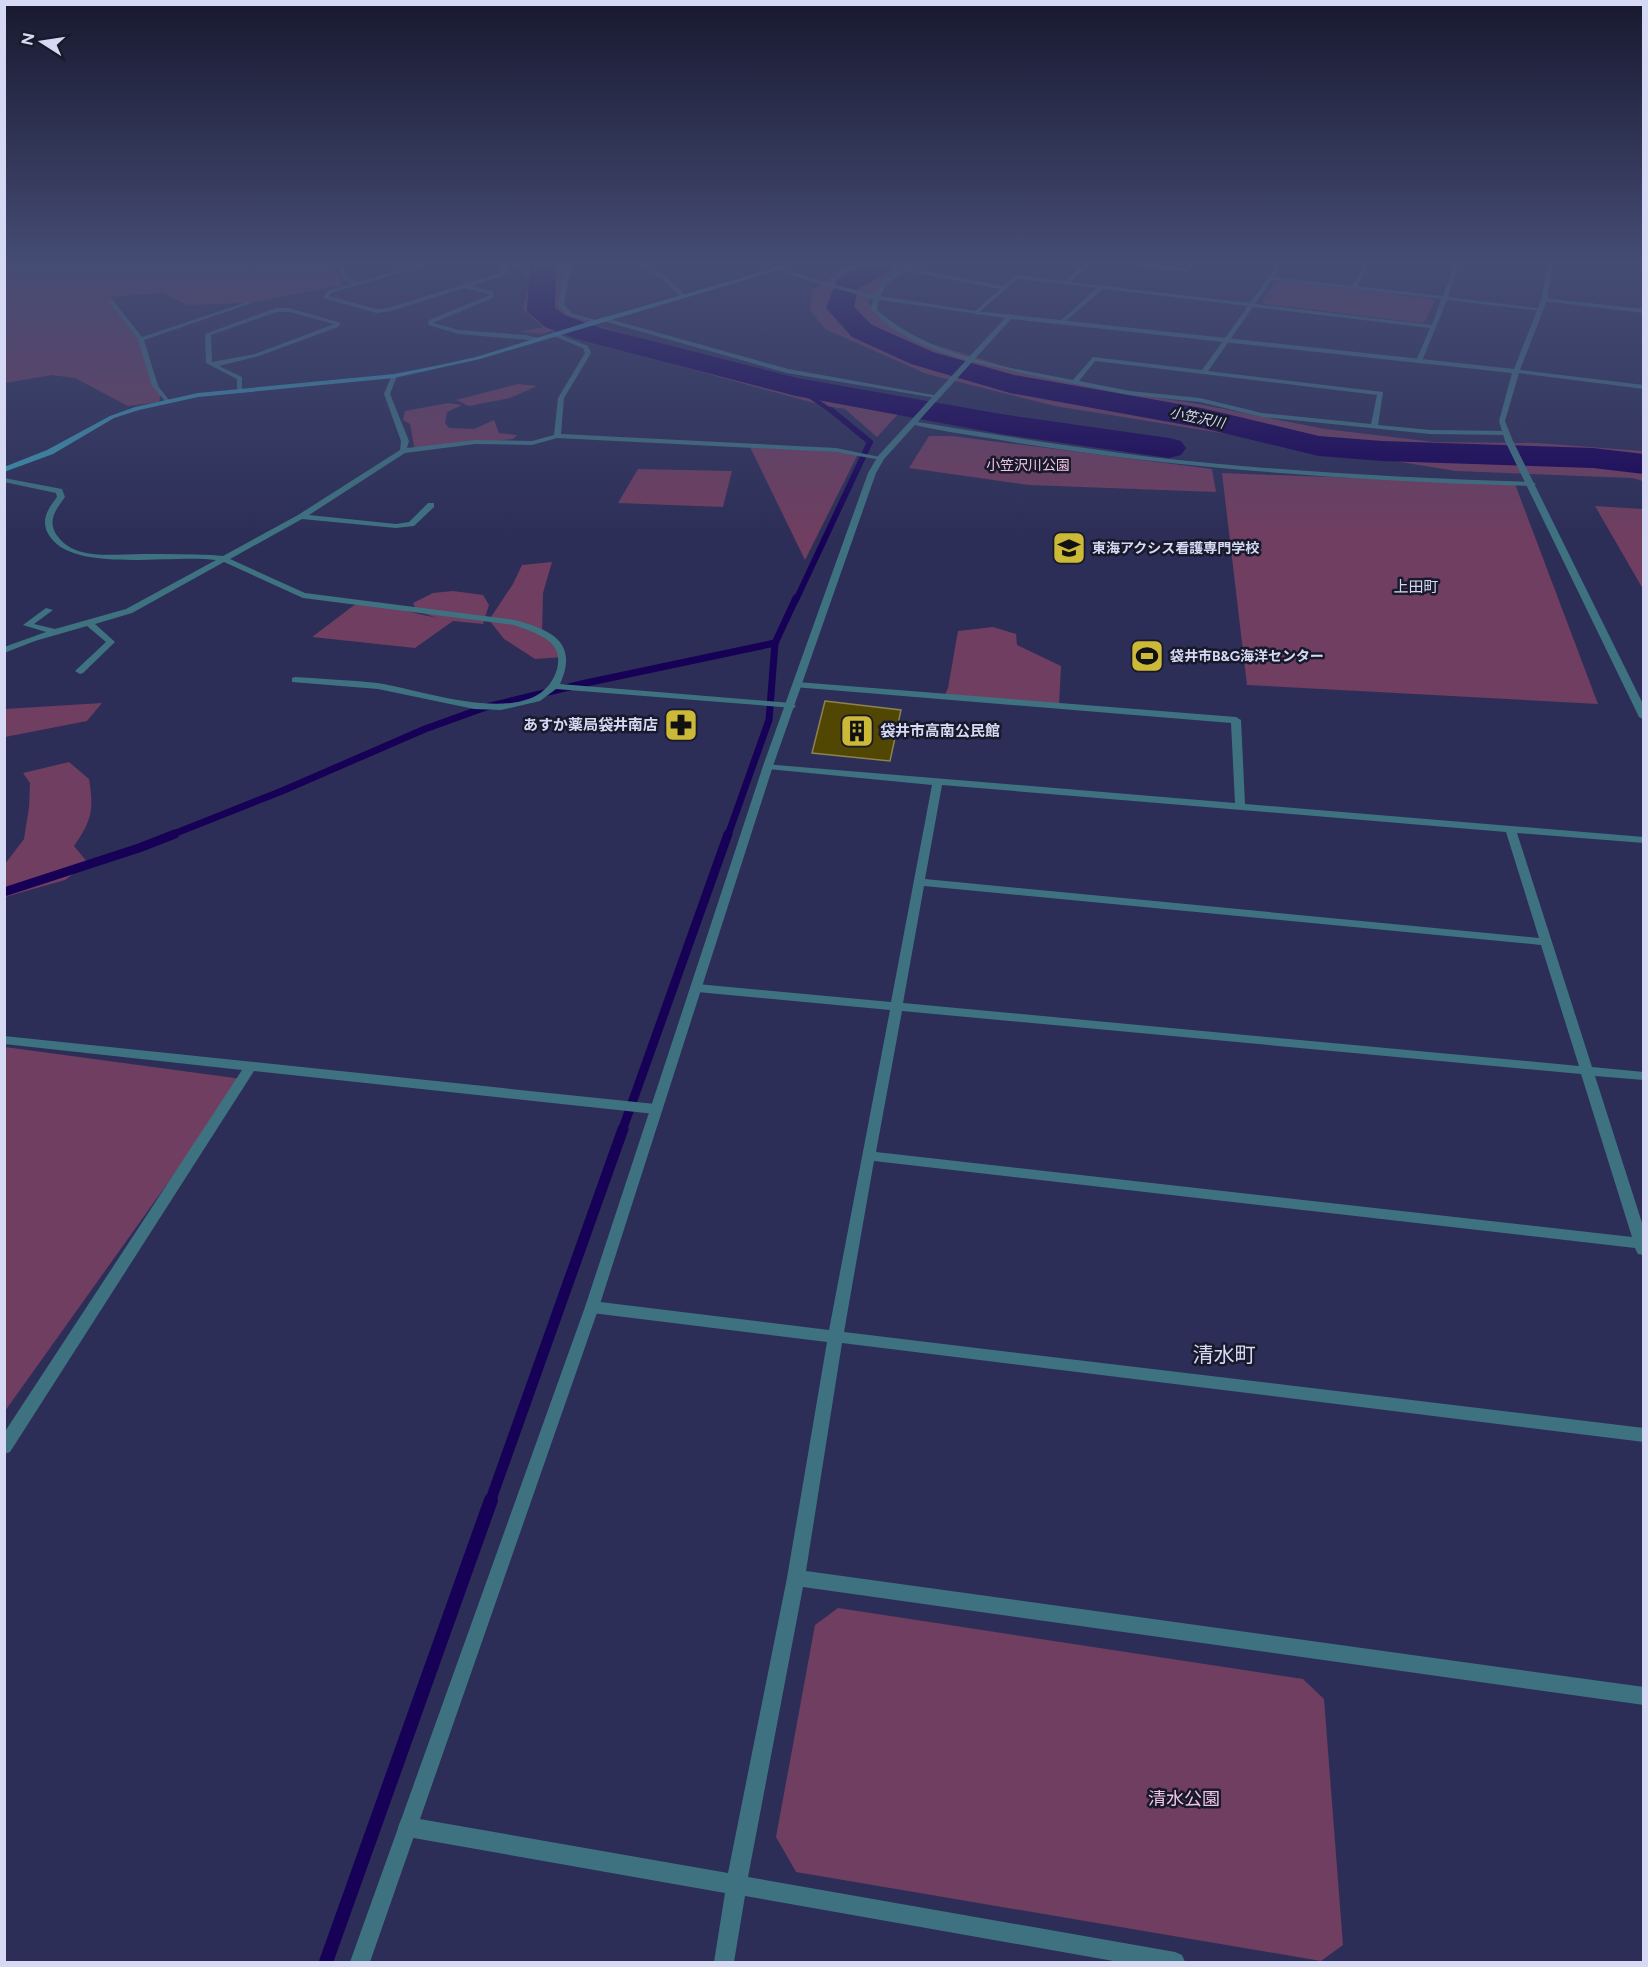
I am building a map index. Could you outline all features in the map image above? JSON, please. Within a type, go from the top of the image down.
[{"type":"main road","points":[[4,470],[50,452],[112,417],[166,400],[239,389],[394,376],[492,354]]},
{"type":"street","points":[[145,354],[155,386],[166,400]]},
{"type":"street","points":[[209,354],[209,363],[240,378],[239,389]]},
{"type":"street","points":[[213,365],[260,354]]},
{"type":"street","points":[[557,436],[561,398],[588,354]]},
{"type":"street","points":[[726,354],[788,371],[933,399]]},
{"type":"street","points":[[953,354],[970,360],[1130,393],[1200,400],[1262,415],[1374,427],[1508,437]]},
{"type":"street","points":[[360,1962],[592,1307],[768,766],[872,473],[881,458],[976,354]]},
{"type":"street","points":[[1205,371],[1216,354]]},
{"type":"street","points":[[1349,354],[1644,387]]},
{"type":"street","points":[[1419,361],[1422,354]]},
{"type":"street","points":[[1523,354],[1502,421],[1644,717]]},
{"type":"street","points":[[1075,382],[1093,359],[1381,393],[1374,427]]},
{"type":"street","points":[[394,376],[387,394],[405,441],[403,451]]},
{"type":"street","points":[[914,421],[1096,452],[1184,462],[1343,476],[1531,482]]},
{"type":"street","points":[[4,650],[129,611],[301,517],[403,451],[476,442],[532,443],[557,436],[836,450],[881,458]]},
{"type":"street","points":[[4,480],[59,491],[61,496],[48,514],[48,526],[56,542],[72,552],[93,556],[224,559],[303,595],[514,623],[539,631],[562,650],[564,657],[563,671],[554,686],[537,699],[501,707],[474,706],[378,686],[295,680]]},
{"type":"street","points":[[301,517],[396,526],[411,524],[431,505]]},
{"type":"street","points":[[49,610],[27,625],[57,633]]},
{"type":"street","points":[[80,670],[111,642],[90,624]]},
{"type":"street","points":[[797,685],[1236,720],[1240,807]]},
{"type":"street","points":[[554,686],[791,706]]},
{"type":"street","points":[[768,766],[1644,840]]},
{"type":"street","points":[[724,1962],[736,1886],[796,1578],[835,1337],[938,782]]},
{"type":"street","points":[[869,1156],[1642,1246],[1511,830]]},
{"type":"street","points":[[920,882],[1547,942]]},
{"type":"street","points":[[697,988],[1644,1076]]},
{"type":"street","points":[[4,1040],[655,1109]]},
{"type":"street","points":[[4,1447],[250,1066]]},
{"type":"street","points":[[592,1307],[1644,1435]]},
{"type":"street","points":[[796,1578],[1644,1696]]},
{"type":"street","points":[[408,1827],[1175,1962]]},
{"type":"green space","points":[[5,354],[146,354],[161,393],[159,402],[128,406],[75,378],[52,375],[5,383]]},
{"type":"green space","points":[[635,354],[695,354],[784,377],[910,401],[877,437],[845,409],[825,406]]},
{"type":"green space","points":[[881,354],[964,354],[1020,371],[1126,393],[1198,404],[1325,429],[1434,442],[1537,443],[1643,451],[1643,481],[1632,478],[1456,471],[1055,406],[927,374]]},
{"type":"green space","points":[[518,384],[537,386],[510,398],[469,406],[456,400]]},
{"type":"green space","points":[[448,403],[462,405],[447,412],[445,423],[449,428],[474,429],[494,420],[499,433],[517,435],[513,439],[420,449],[414,446],[410,424],[403,420],[405,411]]},
{"type":"green space","name":"小笠沢川公園","points":[[929,436],[952,436],[1212,469],[1216,492],[1029,485],[909,468]]},
{"type":"green space","points":[[749,445],[858,454],[805,560]]},
{"type":"green space","points":[[638,469],[732,471],[723,507],[618,503]]},
{"type":"green space","points":[[1222,473],[1515,484],[1598,704],[1247,685]]},
{"type":"green space","points":[[1595,506],[1643,509],[1643,589]]},
{"type":"green space","points":[[552,562],[543,593],[542,633],[564,657],[535,659],[504,639],[489,620],[513,584],[522,565]]},
{"type":"green space","points":[[453,591],[483,595],[489,605],[483,624],[453,621],[415,648],[312,637],[357,603],[437,618],[417,611],[413,603],[433,593]]},
{"type":"green space","points":[[993,627],[1016,634],[1017,645],[1061,666],[1059,706],[944,697],[948,688],[958,631]]},
{"type":"green space","points":[[102,703],[87,721],[5,737],[5,709]]},
{"type":"green space","points":[[69,762],[89,779],[90,814],[85,829],[74,846],[88,863],[65,880],[5,897],[5,864],[24,839],[29,807],[30,783],[23,773]]},
{"type":"green space","points":[[5,1047],[242,1079],[5,1411]]},
{"type":"green space","name":"清水公園","points":[[838,1608],[1303,1679],[1324,1699],[1343,1945],[1321,1961],[796,1872],[776,1837],[815,1625]]},
{"type":"building","name":"袋井市高南公民館","points":[[825,701],[901,710],[890,761],[812,753]]},
{"type":"waterway","points":[[667,354],[796,387],[1001,424],[1169,448]]},
{"type":"waterway","name":"小笠沢川","points":[[913,354],[1010,384],[1202,418],[1319,446],[1382,451],[1593,458],[1644,464]]},
{"type":"waterway","points":[[796,387],[833,412]]},
{"type":"waterway","points":[[796,600],[870,442],[831,410]]},
{"type":"waterway","points":[[775,643],[796,598]]},
{"type":"waterway","points":[[171,835],[282,791],[425,729],[486,707],[586,683],[775,643]]},
{"type":"waterway","points":[[728,835],[769,720],[775,643]]},
{"type":"waterway","points":[[4,892],[175,834]]},
{"type":"waterway","points":[[622,1131],[728,834]]},
{"type":"waterway","points":[[490,1502],[623,1129]]},
{"type":"waterway","points":[[326,1962],[491,1500]]},
{"type":"place","name":"東海アクシス看護専門学校","points":[[1069,548]]},
{"type":"place","name":"袋井市B&G海洋センター","points":[[1147,656]]},
{"type":"place","name":"あすか薬局袋井南店","points":[[681,725]]},
{"type":"place","name":"袋井市高南公民館","points":[[857,731]]},
{"type":"district","name":"上田町","points":[[1416,587]]},
{"type":"district","name":"清水町","points":[[1224,1354]]}]
